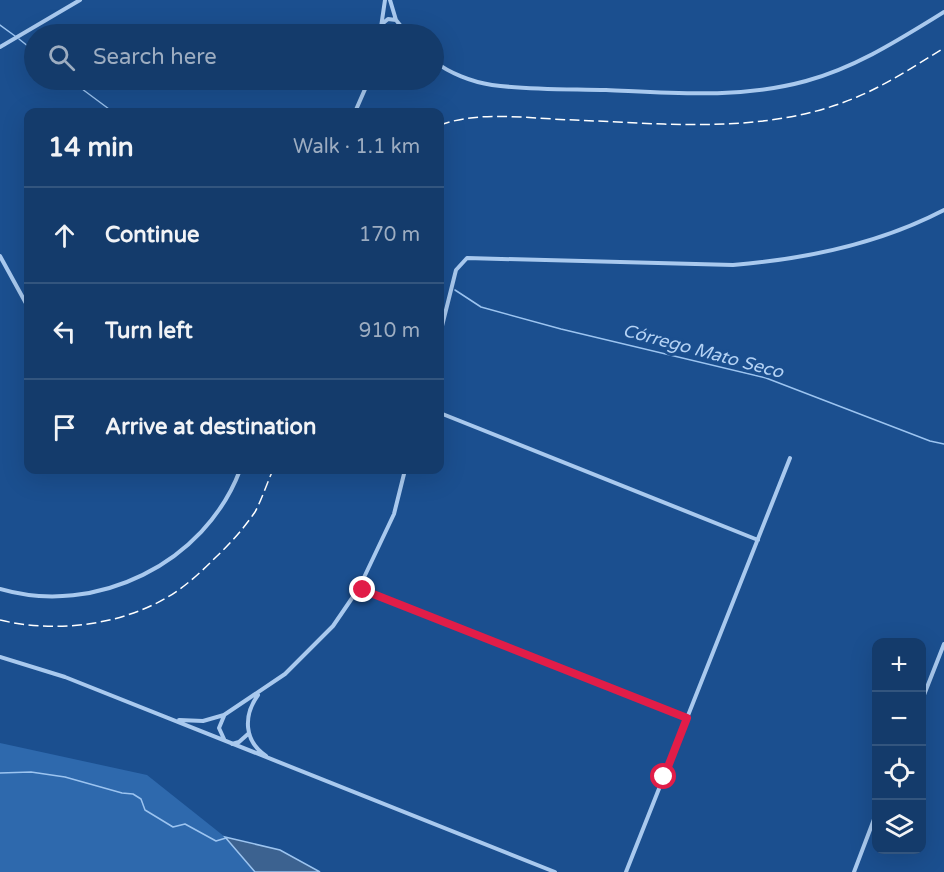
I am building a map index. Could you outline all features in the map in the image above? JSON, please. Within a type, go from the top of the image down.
[{"type":"street","points":[[39,24],[80,0]]},
{"type":"street","points":[[382,24],[385,0]]},
{"type":"street","points":[[390,0],[398,24]]},
{"type":"street","points":[[444,66],[454,73],[491,85],[673,93],[747,92],[797,84],[838,70],[875,54],[944,12]]},
{"type":"street","points":[[384,24],[388,19],[396,20]]},
{"type":"street","points":[[0,47],[24,33]]},
{"type":"street","points":[[357,108],[365,90]]},
{"type":"street","points":[[444,318],[456,270],[467,258],[734,265],[776,262],[864,242],[944,210]]},
{"type":"street","points":[[0,256],[24,299]]},
{"type":"street","points":[[444,415],[758,540]]},
{"type":"street","points":[[626,872],[790,458]]},
{"type":"street","points":[[0,589],[29,595],[68,596],[104,590],[147,574],[175,556],[211,521],[238,474]]},
{"type":"street","points":[[173,720],[197,722],[224,715],[235,709],[285,674],[333,626],[358,588],[394,514],[404,474]]},
{"type":"street","points":[[358,588],[687,718]]},
{"type":"street","points":[[924,692],[944,644]]},
{"type":"street","points":[[0,657],[57,674],[555,872]]},
{"type":"street","points":[[260,692],[247,715],[248,733],[254,744],[272,759]]},
{"type":"street","points":[[235,709],[247,715]]},
{"type":"street","points":[[224,715],[219,728],[224,740]]},
{"type":"street","points":[[232,744],[239,742],[248,733]]},
{"type":"street","points":[[854,872],[872,825]]},
{"type":"shaded area","points":[[0,743],[147,775],[225,837],[257,872],[0,872]]},
{"type":"shaded area","points":[[225,837],[280,850],[320,872],[255,872]]},
{"type":"waterway","points":[[0,25],[15,36]]},
{"type":"waterway","points":[[19,39],[24,43]]},
{"type":"waterway","points":[[83,90],[108,108]]},
{"type":"waterway","name":"Córrego Mato Seco","points":[[455,290],[481,307],[561,329],[766,378],[930,441],[944,444]]},
{"type":"waterway","points":[[0,773],[31,772],[65,777],[133,794],[141,799],[145,810],[173,827],[185,824],[216,841],[226,838]]},
{"type":"railway","points":[[444,124],[456,120],[489,117],[682,124],[753,122],[789,117],[823,109],[857,97],[891,80],[944,48]]},
{"type":"railway","points":[[0,620],[42,626],[85,624],[127,615],[166,598],[198,574],[242,530],[255,512],[271,474]]},
{"type":"route","points":[[363,590],[687,718],[664,777]]}]
